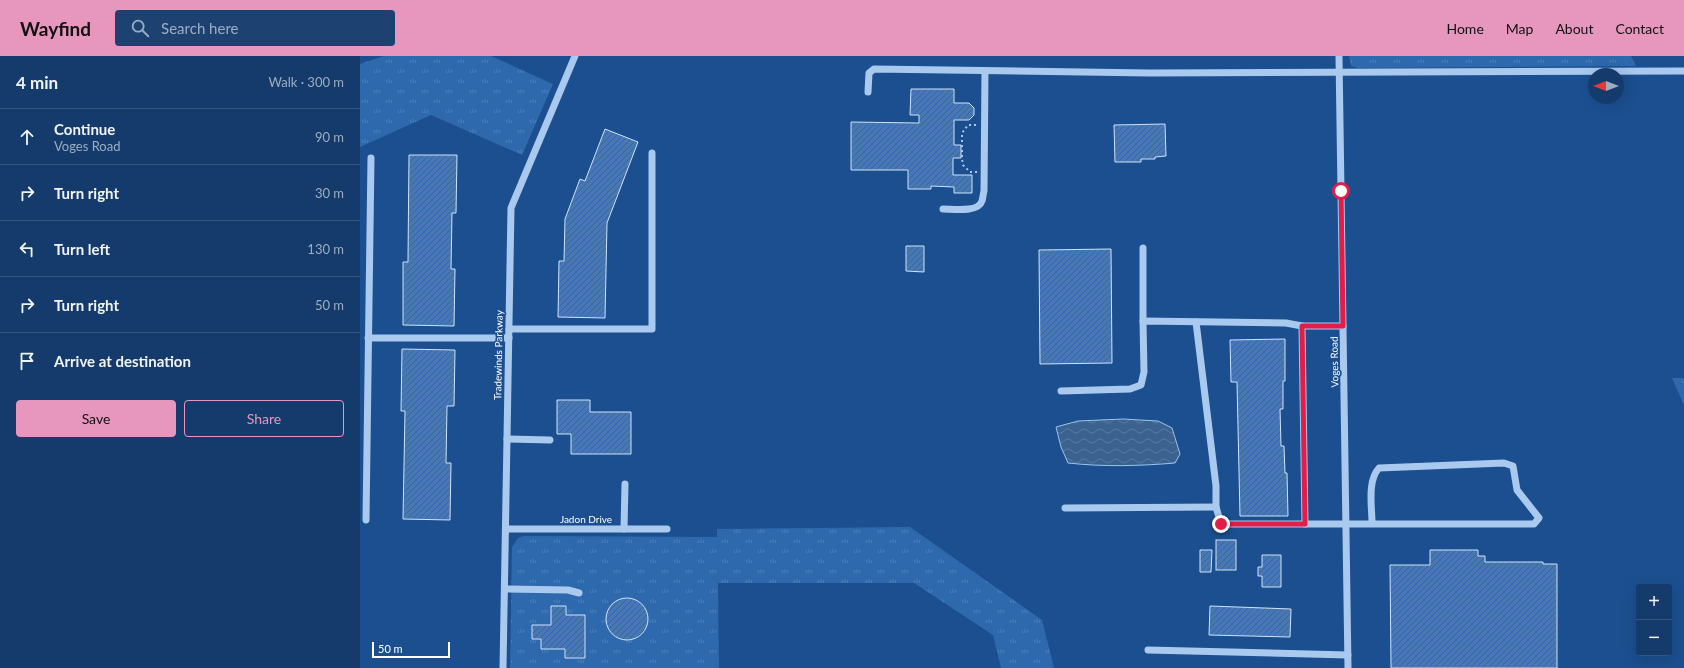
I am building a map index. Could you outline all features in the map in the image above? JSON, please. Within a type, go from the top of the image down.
[{"type":"street","name":"Tradewinds Parkway","points":[[504,668],[511,208],[575,56]]},
{"type":"street","name":"Voges Road","points":[[1339,56],[1348,668]]},
{"type":"street","points":[[868,92],[869,73],[874,69],[1339,73],[1684,70]]},
{"type":"street","points":[[943,209],[973,208],[978,207],[982,202],[984,173],[985,71]]},
{"type":"street","points":[[509,328],[652,329],[652,153]]},
{"type":"street","points":[[366,520],[371,158]]},
{"type":"street","points":[[1061,391],[1130,389],[1141,384],[1144,372],[1143,248]]},
{"type":"street","points":[[1143,321],[1286,323],[1302,326],[1343,326]]},
{"type":"street","points":[[1196,322],[1215,479],[1216,507],[1221,524],[1534,524],[1539,518],[1517,490],[1513,466],[1504,463],[1380,468],[1374,474],[1372,523]]},
{"type":"street","points":[[1302,326],[1305,524]]},
{"type":"street","points":[[368,338],[509,338]]},
{"type":"street","points":[[507,439],[550,440]]},
{"type":"street","points":[[624,529],[625,484]]},
{"type":"street","points":[[1065,508],[1216,507]]},
{"type":"street","name":"Jadon Drive","points":[[506,529],[667,529]]},
{"type":"street","points":[[505,589],[568,590],[579,594]]},
{"type":"street","points":[[1148,650],[1348,655]]},
{"type":"path","points":[[984,173],[970,172],[963,165],[962,133],[968,125],[985,125]]},
{"type":"green space","points":[[384,56],[491,56],[553,84],[522,155],[431,115],[360,147],[360,64]]},
{"type":"green space","points":[[1349,56],[1631,56],[1636,66],[1358,68],[1351,66]]},
{"type":"green space","points":[[1672,378],[1684,378],[1684,405]]},
{"type":"green space","points":[[910,527],[1042,620],[1054,668],[1001,668],[993,635],[914,583],[718,583],[719,668],[510,668],[512,547],[518,538],[524,536],[717,537],[717,529]]},
{"type":"water","points":[[1123,419],[1158,421],[1172,428],[1180,454],[1175,463],[1122,466],[1068,463],[1061,447],[1056,427],[1078,421]]},
{"type":"building","points":[[911,89],[954,89],[954,103],[969,103],[974,108],[974,115],[969,120],[954,120],[954,145],[961,145],[961,158],[953,158],[953,175],[972,175],[972,193],[954,193],[954,187],[931,186],[931,189],[908,189],[908,170],[851,170],[851,122],[919,123],[919,115],[910,115]]},
{"type":"building","points":[[1165,124],[1166,156],[1155,157],[1155,159],[1141,159],[1141,162],[1115,162],[1114,125]]},
{"type":"building","points":[[605,129],[638,142],[607,223],[605,318],[558,317],[559,261],[564,261],[565,219],[580,179],[585,181]]},
{"type":"building","points":[[409,155],[457,155],[456,213],[452,213],[451,269],[455,269],[454,326],[403,325],[403,262],[408,262]]},
{"type":"building","points":[[906,246],[924,246],[924,272],[906,271]]},
{"type":"building","points":[[1111,249],[1112,363],[1040,364],[1039,250]]},
{"type":"building","points":[[1285,339],[1283,409],[1280,409],[1281,446],[1284,446],[1285,473],[1287,473],[1288,516],[1240,516],[1237,382],[1231,382],[1230,340]]},
{"type":"building","points":[[402,349],[455,350],[454,406],[447,406],[446,463],[451,463],[450,520],[403,519],[405,411],[401,411]]},
{"type":"building","points":[[557,400],[590,400],[590,412],[631,412],[631,454],[571,454],[571,434],[557,434]]},
{"type":"building","points":[[1216,540],[1236,540],[1236,570],[1216,570]]},
{"type":"building","points":[[1200,550],[1212,550],[1211,572],[1200,572]]},
{"type":"building","points":[[1430,550],[1478,550],[1478,556],[1485,556],[1485,562],[1543,562],[1543,564],[1557,564],[1557,668],[1391,668],[1390,565],[1430,565]]},
{"type":"building","points":[[1262,555],[1281,555],[1281,587],[1262,587],[1262,576],[1258,576],[1258,567],[1262,567]]},
{"type":"building","points":[[627,598],[642,604],[648,619],[642,634],[627,640],[612,634],[606,619],[612,604]]},
{"type":"building","points":[[551,606],[566,606],[566,615],[585,615],[585,658],[565,658],[565,649],[541,649],[541,639],[532,639],[532,625],[551,625]]},
{"type":"building","points":[[1210,606],[1291,609],[1290,637],[1209,635]]},
{"type":"route","points":[[1221,524],[1305,524],[1302,326],[1343,326],[1341,191]]}]
